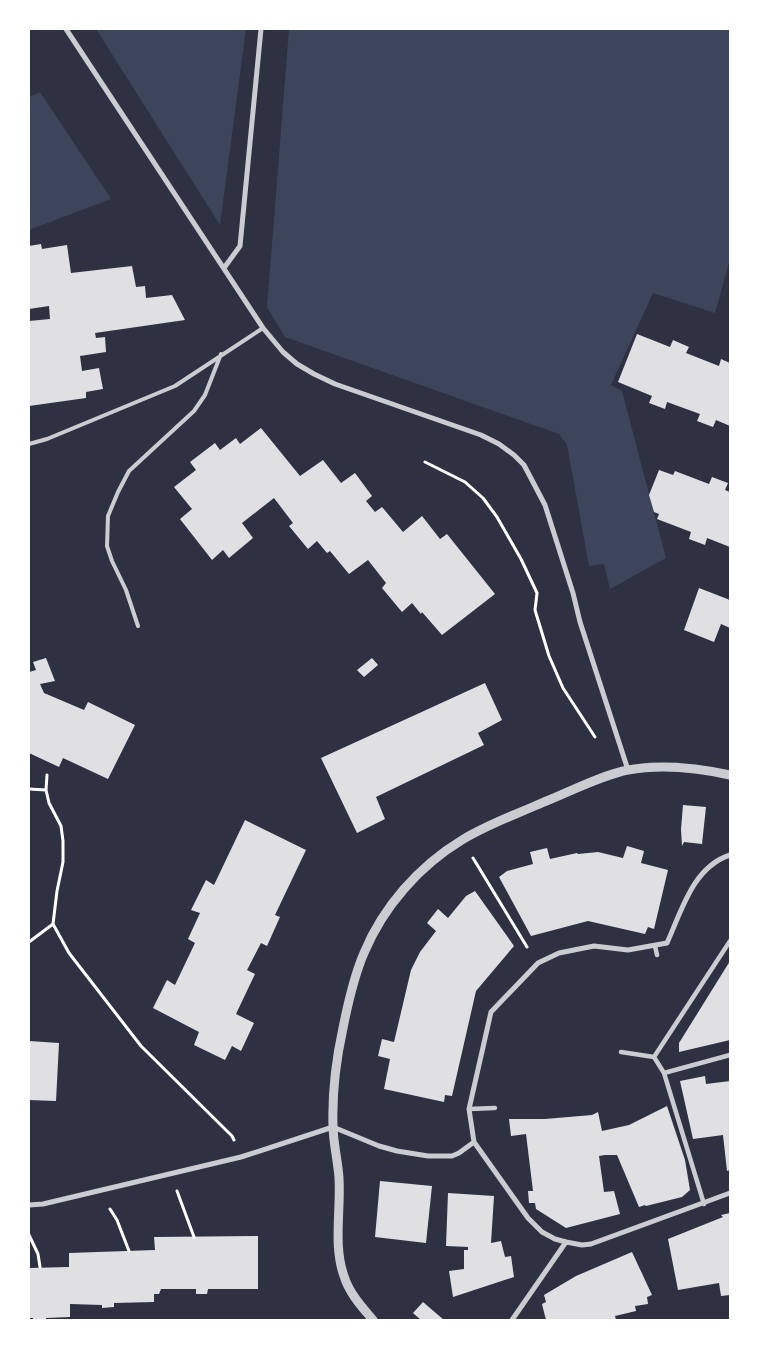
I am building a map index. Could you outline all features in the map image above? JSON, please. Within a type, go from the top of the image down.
[{"type":"street","points":[[66,29],[263,328],[283,352],[297,364],[335,384],[481,435],[500,444],[514,454],[524,466],[545,505],[588,648],[628,770]]},
{"type":"street","points":[[224,268],[240,246],[261,29]]},
{"type":"street","points":[[373,1320],[360,1305],[344,1279],[340,1265],[339,1179],[333,1127],[333,1084],[349,998],[364,953],[375,931],[400,894],[436,859],[462,840],[537,805],[597,780],[628,770],[657,768],[693,769],[730,775]]},
{"type":"street","points":[[730,854],[716,860],[697,878],[667,943],[628,950],[594,946],[559,952],[538,963],[491,1012],[469,1109],[474,1142],[528,1218],[542,1232],[555,1239],[582,1245],[590,1244],[730,1193]]},
{"type":"street","points":[[654,1056],[730,941]]},
{"type":"street","points":[[655,946],[657,955]]},
{"type":"street","points":[[621,1052],[654,1056]]},
{"type":"street","points":[[664,1073],[730,1055]]},
{"type":"street","points":[[654,1056],[664,1073],[704,1204]]},
{"type":"street","points":[[469,1109],[495,1108]]},
{"type":"street","points":[[29,1204],[43,1204],[240,1157],[333,1127],[379,1146],[428,1156],[452,1156],[460,1153],[474,1142]]},
{"type":"street","points":[[512,1320],[566,1242]]},
{"type":"lane","points":[[29,444],[47,439],[175,386],[263,328]]},
{"type":"lane","points":[[138,626],[126,590],[112,562],[107,546],[106,533],[110,510],[129,471],[194,411],[205,395],[221,354]]},
{"type":"path","points":[[425,462],[465,482],[484,498],[521,559],[537,593],[535,610],[549,656],[563,688],[601,745],[618,738]]},
{"type":"path","points":[[47,775],[46,790],[49,803],[61,826],[63,841],[63,862],[53,924],[69,953],[141,1046],[232,1136],[240,1157]]},
{"type":"path","points":[[29,789],[46,790]]},
{"type":"path","points":[[462,840],[524,943]]},
{"type":"path","points":[[29,942],[53,924]]},
{"type":"path","points":[[171,1174],[194,1236]]},
{"type":"path","points":[[100,1191],[116,1220],[129,1251]]},
{"type":"path","points":[[29,1235],[38,1254],[40,1268]]},
{"type":"shaded area","points":[[96,29],[246,29],[220,225]]},
{"type":"shaded area","points":[[289,29],[730,29],[730,260],[715,313],[653,293],[611,385],[622,391],[666,558],[610,589],[604,564],[589,566],[567,445],[559,434],[285,337],[267,307]]},
{"type":"shaded area","points":[[40,92],[111,199],[29,230],[29,97]]},
{"type":"building","points":[[41,244],[42,249],[67,245],[71,273],[132,266],[136,287],[145,286],[146,298],[172,295],[185,320],[95,333],[96,338],[105,337],[106,352],[80,356],[82,371],[99,368],[103,389],[86,392],[86,398],[29,406],[29,321],[50,319],[49,306],[29,309],[29,246]]},
{"type":"building","points":[[637,334],[670,347],[673,340],[689,347],[686,353],[719,366],[721,359],[730,363],[730,426],[716,420],[713,427],[697,421],[700,414],[667,402],[665,409],[649,403],[652,396],[618,382]]},
{"type":"building","points":[[261,428],[300,476],[323,460],[341,483],[355,473],[372,496],[366,501],[375,512],[382,507],[403,532],[422,516],[440,539],[447,534],[495,594],[442,635],[412,603],[402,612],[382,588],[386,583],[368,560],[349,574],[330,551],[327,553],[317,541],[308,549],[289,526],[293,523],[274,498],[242,523],[253,538],[229,558],[223,550],[212,560],[180,519],[192,509],[174,487],[196,470],[190,462],[215,443],[220,450],[236,438],[240,444]]},
{"type":"building","points":[[659,470],[673,475],[675,471],[709,484],[712,477],[728,483],[725,490],[730,492],[730,547],[707,538],[705,545],[689,539],[691,532],[657,519],[659,514],[654,512],[649,495]]},
{"type":"building","points":[[699,588],[730,600],[730,628],[721,624],[714,642],[684,630]]},
{"type":"building","points":[[46,658],[55,681],[40,684],[44,693],[84,710],[88,702],[135,725],[108,779],[63,758],[59,767],[29,753],[29,672],[36,670],[33,662]]},
{"type":"building","points":[[372,658],[378,665],[364,677],[357,670]]},
{"type":"building","points":[[485,683],[502,720],[478,733],[484,745],[376,797],[385,819],[357,833],[321,758]]},
{"type":"building","points":[[683,805],[706,807],[702,844],[684,842],[682,846]]},
{"type":"building","points":[[245,820],[306,850],[275,915],[280,917],[267,946],[261,943],[247,970],[255,974],[236,1014],[254,1023],[241,1051],[232,1046],[225,1060],[194,1045],[199,1032],[153,1008],[167,980],[175,985],[195,943],[188,939],[200,913],[191,910],[206,880],[214,885]]},
{"type":"building","points":[[627,846],[644,851],[641,863],[668,870],[654,929],[648,927],[645,934],[588,921],[531,936],[499,877],[507,871],[533,864],[530,852],[547,848],[550,859],[577,853],[598,852],[623,858]]},
{"type":"building","points":[[475,891],[514,946],[476,991],[452,1096],[445,1095],[444,1102],[384,1089],[390,1059],[378,1056],[382,1039],[394,1042],[411,970],[420,952],[436,931],[427,923],[438,909],[448,918],[466,896]]},
{"type":"building","points":[[730,961],[730,1040],[679,1052],[679,1043]]},
{"type":"building","points":[[29,1041],[59,1043],[56,1101],[29,1100]]},
{"type":"building","points":[[705,1076],[706,1084],[730,1081],[730,1170],[727,1171],[723,1135],[693,1139],[680,1081]]},
{"type":"building","points":[[667,1106],[685,1160],[690,1190],[682,1197],[639,1207],[617,1155],[605,1155],[599,1156],[604,1192],[614,1191],[620,1214],[566,1228],[536,1209],[535,1203],[529,1203],[528,1191],[533,1191],[526,1134],[511,1136],[509,1119],[545,1119],[592,1115],[598,1112],[602,1131],[629,1125]]},
{"type":"building","points":[[380,1181],[432,1186],[426,1243],[375,1237]]},
{"type":"building","points":[[448,1193],[494,1196],[491,1243],[501,1241],[505,1257],[511,1256],[514,1277],[453,1297],[449,1271],[464,1269],[464,1250],[468,1250],[468,1247],[446,1246]]},
{"type":"building","points":[[730,1213],[730,1295],[721,1296],[719,1283],[678,1290],[668,1239],[723,1217],[721,1215]]},
{"type":"building","points":[[258,1236],[258,1289],[208,1289],[207,1294],[196,1294],[196,1289],[161,1289],[159,1294],[154,1294],[154,1302],[114,1303],[114,1307],[102,1308],[102,1305],[70,1304],[70,1317],[46,1318],[46,1320],[33,1320],[33,1318],[29,1318],[29,1268],[69,1267],[69,1253],[155,1250],[154,1237]]},
{"type":"building","points":[[632,1252],[652,1295],[647,1297],[648,1304],[635,1306],[636,1311],[615,1316],[616,1320],[546,1320],[542,1304],[546,1302],[544,1295],[576,1276]]},
{"type":"building","points":[[423,1302],[444,1320],[421,1320],[413,1313]]}]
